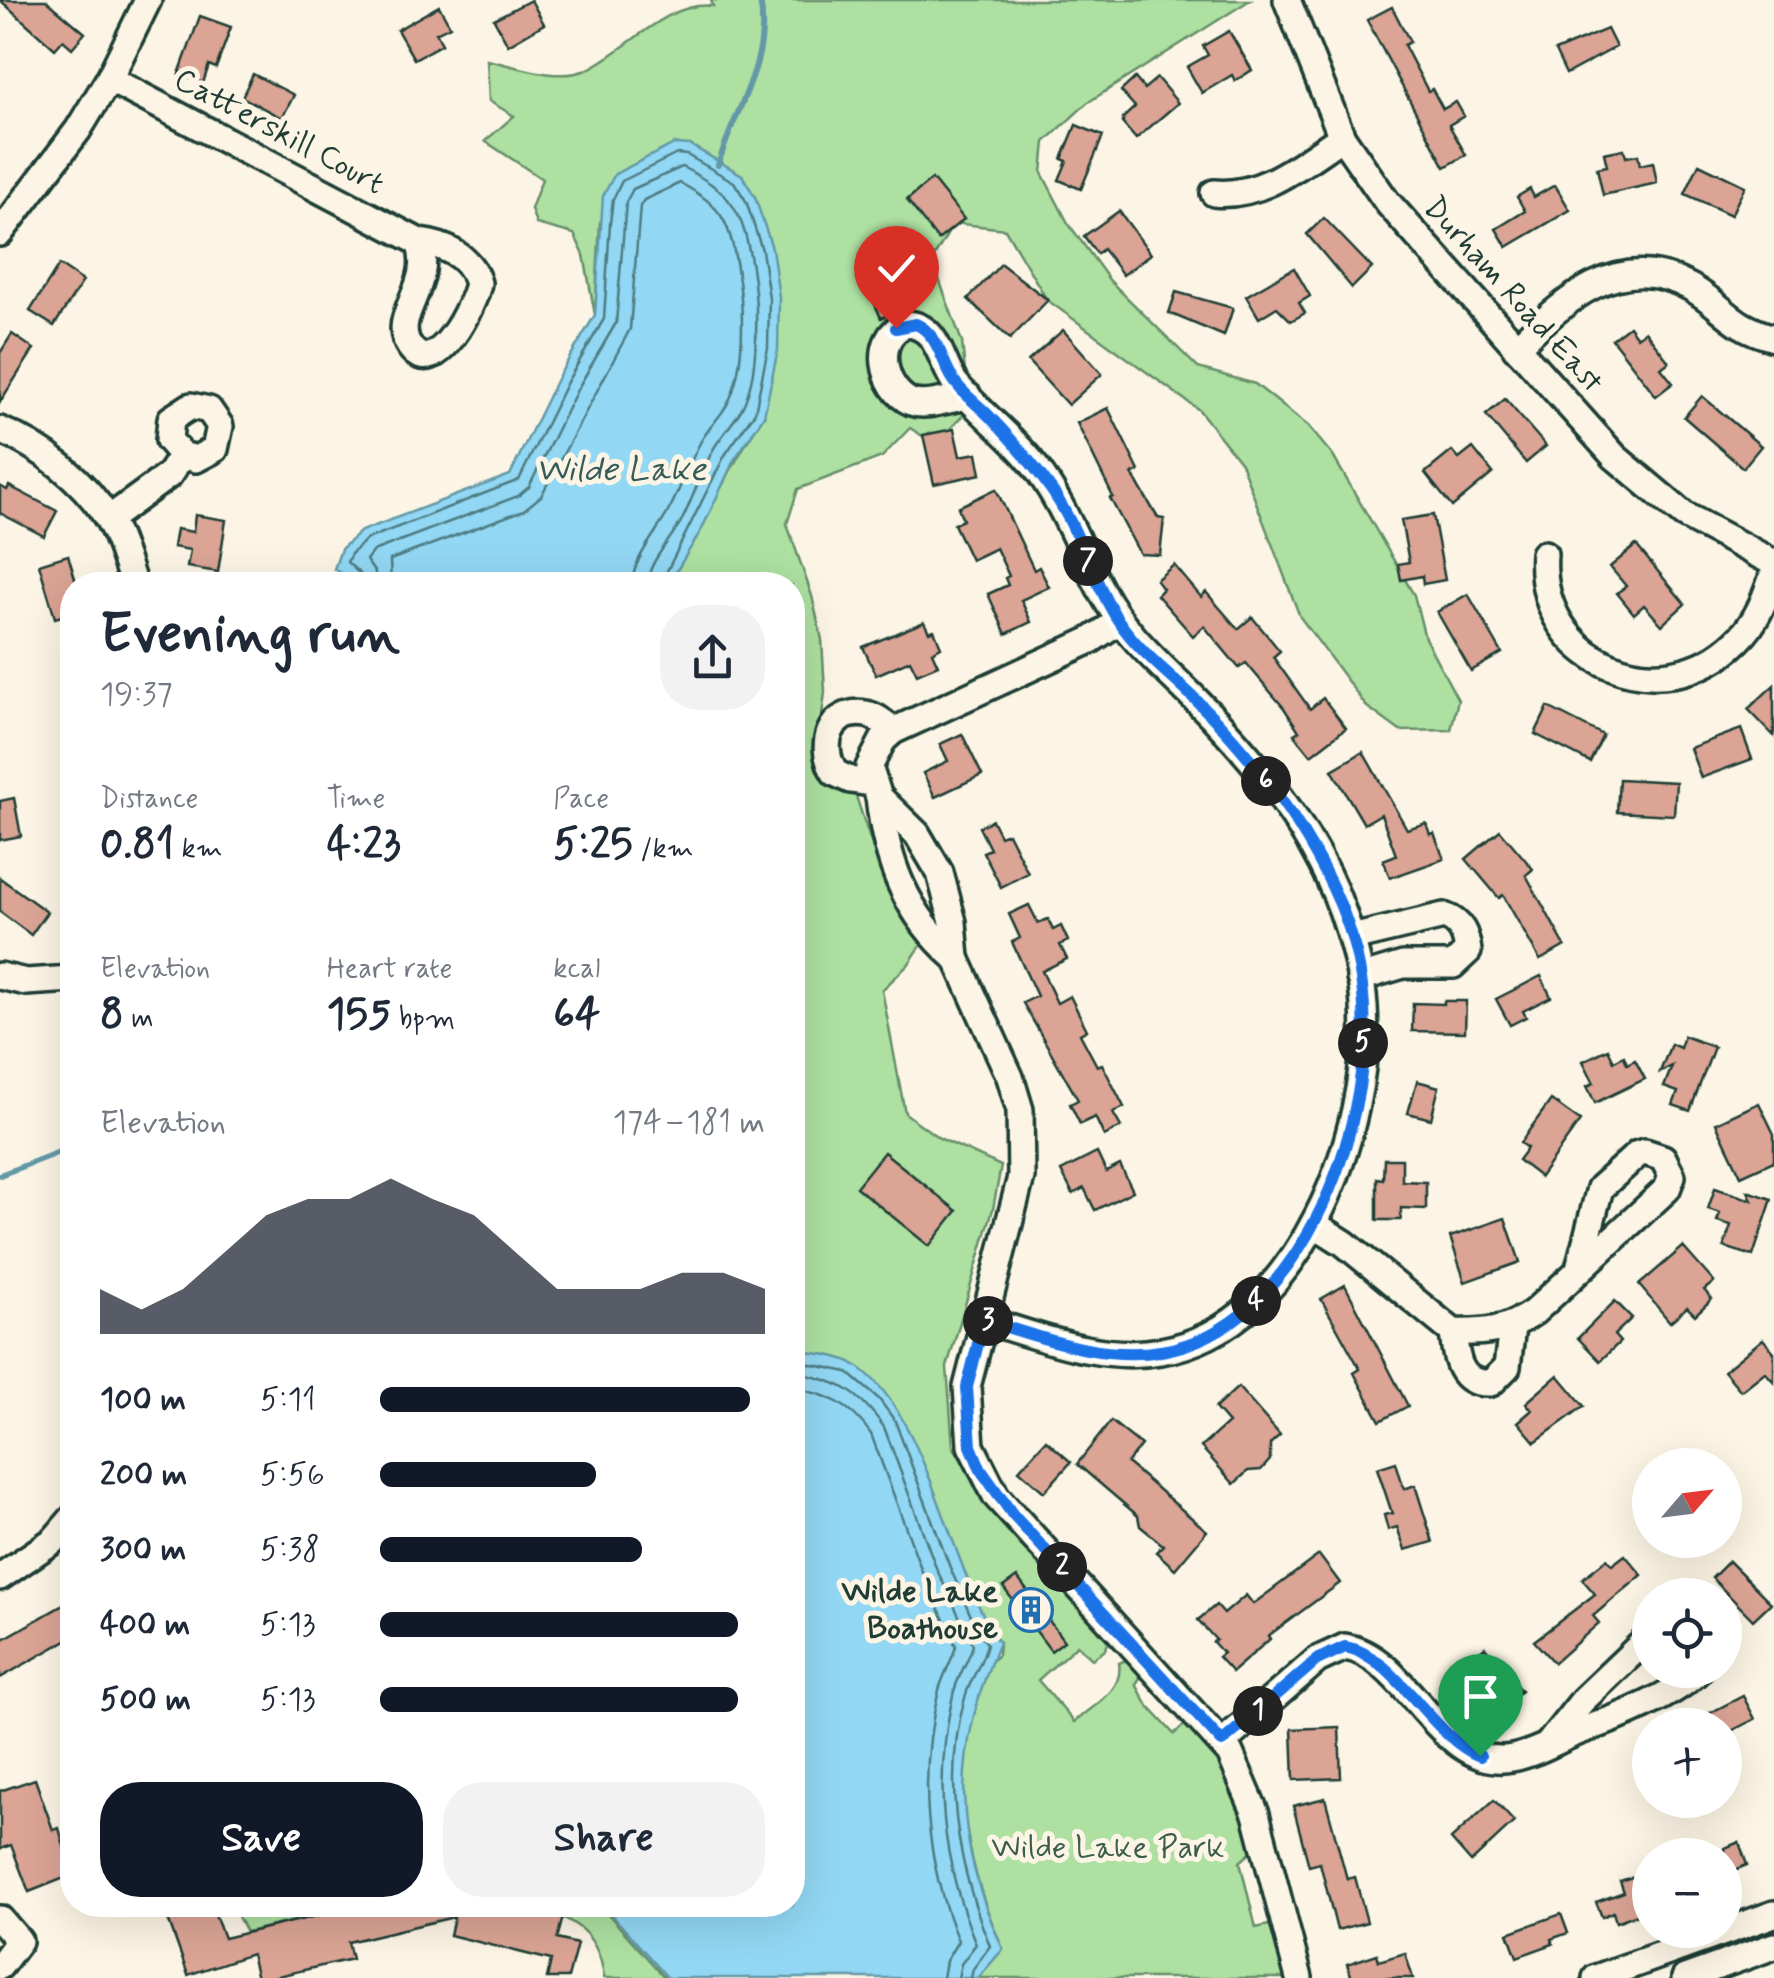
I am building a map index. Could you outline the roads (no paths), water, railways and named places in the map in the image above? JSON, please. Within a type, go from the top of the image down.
[{"type":"street","points":[[4,220],[78,130],[109,80],[148,0]]},
{"type":"street","name":"Durham Road East","points":[[1287,0],[1342,137],[1386,202],[1615,457],[1684,515],[1774,563]]},
{"type":"street","name":"Catterskill Court","points":[[109,80],[419,242]]},
{"type":"street","points":[[1214,193],[1233,195],[1268,184],[1342,137]]},
{"type":"street","points":[[1516,348],[1577,291],[1643,274],[1690,287],[1746,330],[1774,338]]},
{"type":"street","points":[[968,396],[1030,460],[1056,496],[1119,621],[1240,748],[1273,790],[1323,870],[1352,938],[1364,1031],[1356,1106],[1314,1224],[1283,1271],[1246,1310],[1194,1341],[1165,1351],[1108,1353],[984,1320]]},
{"type":"street","points":[[0,430],[66,470],[108,519],[129,572]]},
{"type":"street","points":[[108,519],[169,475],[182,455]]},
{"type":"street","points":[[1544,554],[1544,590],[1561,626],[1592,657],[1633,675],[1655,676],[1696,667],[1736,643],[1762,610],[1774,573]]},
{"type":"street","points":[[956,958],[929,932],[902,892],[887,850],[869,767],[883,740],[893,731],[1091,640],[1119,621]]},
{"type":"street","points":[[893,731],[876,717],[843,716],[828,734],[825,748],[836,773],[875,790],[917,834],[940,873],[951,909],[956,958],[1010,1076],[1022,1128],[1021,1177],[967,1387],[971,1446],[981,1470],[1013,1515],[1222,1742],[1248,1788],[1299,1978]]},
{"type":"street","points":[[1352,938],[1444,916],[1454,920],[1466,939],[1468,951],[1453,965],[1403,964],[1360,978]]},
{"type":"street","points":[[0,976],[26,982],[60,981]]},
{"type":"street","points":[[1453,1332],[1512,1327],[1534,1312],[1667,1189],[1672,1176],[1662,1158],[1646,1152],[1638,1154],[1600,1188],[1578,1268]]},
{"type":"street","points":[[1314,1224],[1344,1243],[1453,1332],[1459,1367],[1466,1378],[1477,1384],[1502,1377],[1512,1327]]},
{"type":"street","points":[[0,1577],[60,1533]]},
{"type":"street","points":[[1222,1742],[1317,1660],[1345,1647],[1374,1660],[1470,1752],[1508,1760],[1604,1723],[1673,1688]]},
{"type":"street","points":[[1550,1742],[1586,1698],[1632,1653]]},
{"type":"street","points":[[1596,1978],[1774,1914]]},
{"type":"street","points":[[0,1919],[19,1941],[0,1966]]},
{"type":"street","points":[[1685,1978],[1774,1946]]},
{"type":"water","name":"Wilde Lake","points":[[674,144],[690,145],[742,175],[755,197],[772,248],[779,297],[778,349],[764,416],[734,460],[702,529],[676,572],[334,569],[341,549],[361,531],[510,475],[558,377],[595,315],[603,196],[615,174]]},
{"type":"water","points":[[805,1352],[846,1360],[878,1384],[899,1414],[918,1450],[981,1611],[999,1643],[972,1722],[964,1796],[975,1871],[1003,1949],[978,1978],[668,1978],[614,1917],[805,1917]]},
{"type":"waterway","points":[[718,165],[756,65],[761,44],[760,0]]},
{"type":"waterway","points":[[0,1175],[60,1152]]},
{"type":"place","name":"Wilde Lake Boathouse","points":[[1031,1610]]},
{"type":"park label","name":"Wilde Lake Park","points":[[1108,1848]]}]
